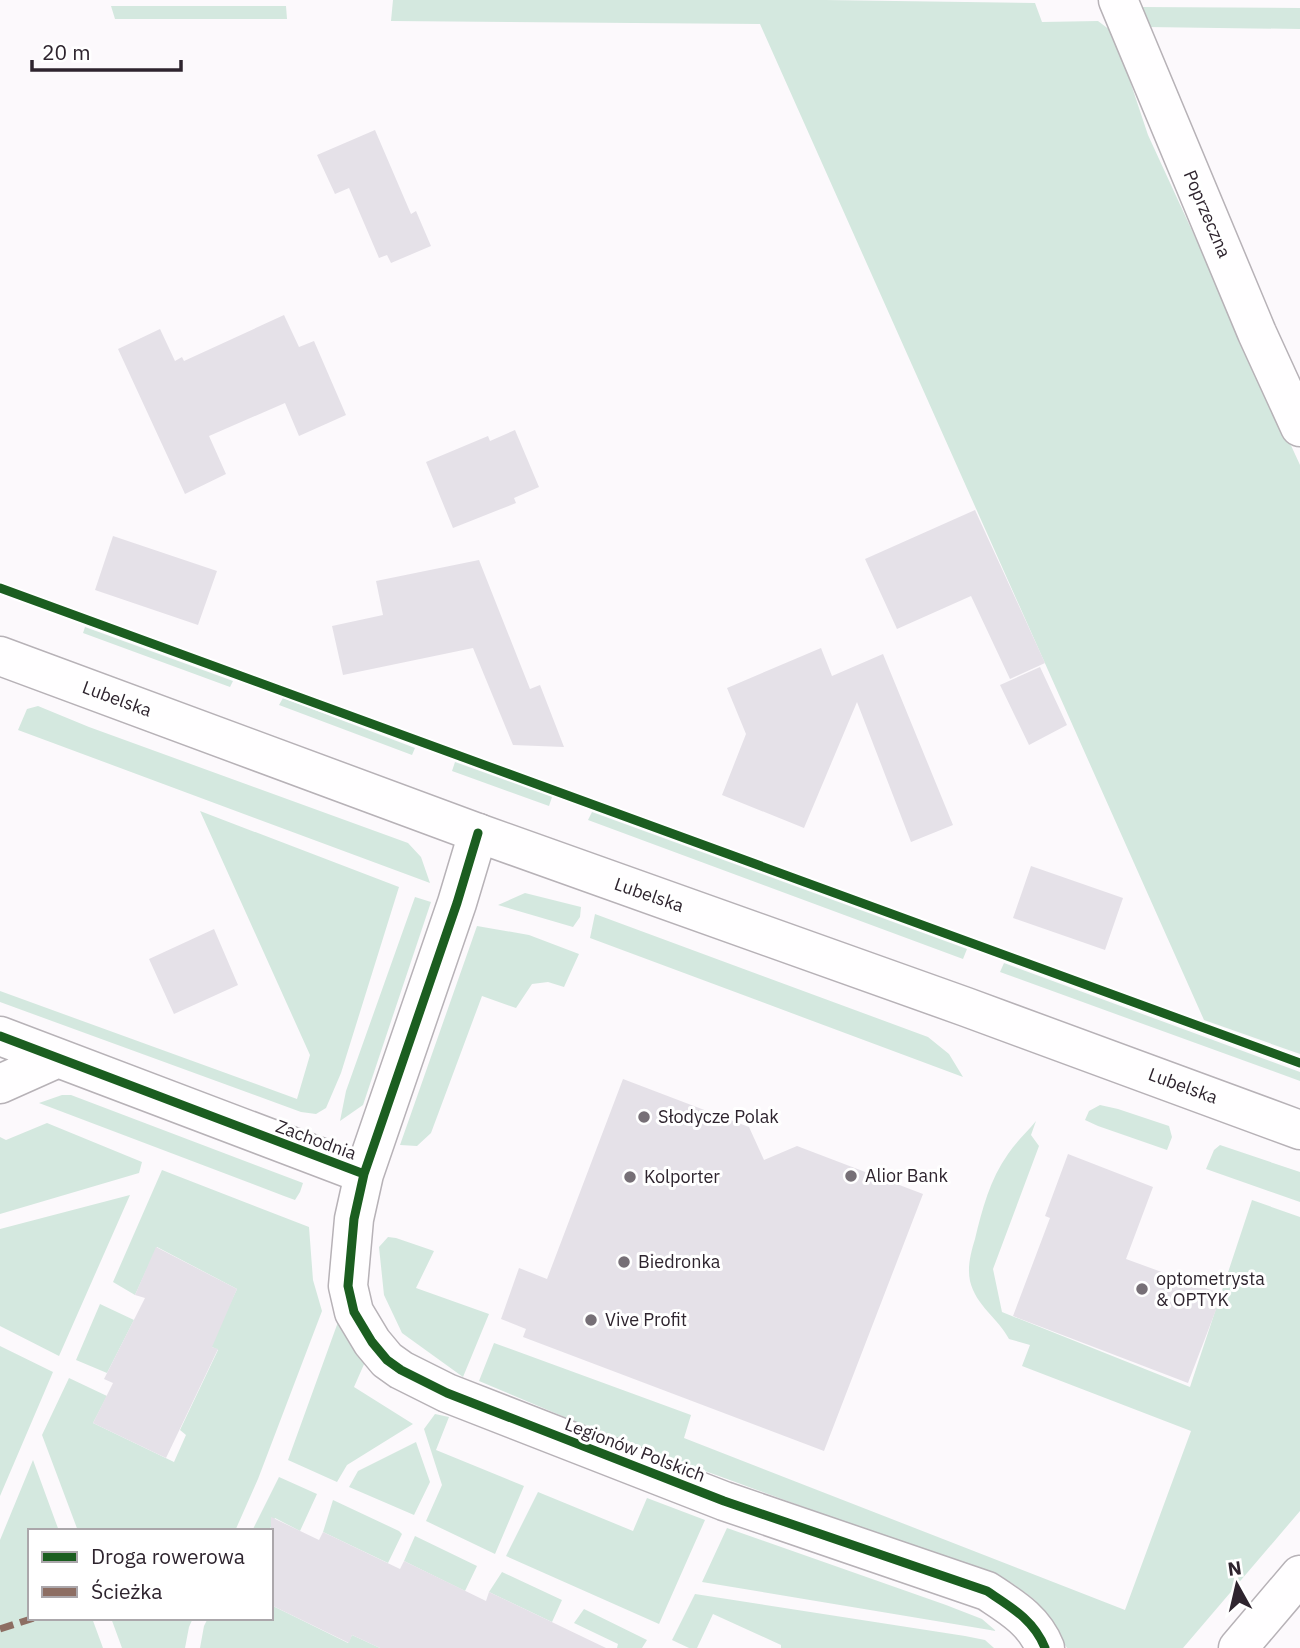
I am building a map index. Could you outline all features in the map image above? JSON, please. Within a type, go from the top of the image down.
[{"type":"street","name":"Poprzeczna","points":[[1118,0],[1257,333],[1300,426]]},
{"type":"street","name":"Lubelska","points":[[0,656],[478,833],[966,1007],[1300,1130]]},
{"type":"street","name":"Zachodnia","points":[[0,1036],[364,1174],[457,903],[478,833]]},
{"type":"street","points":[[0,1084],[56,1059]]},
{"type":"street","name":"Legionów Polskich","points":[[364,1174],[354,1219],[348,1286],[354,1311],[372,1342],[387,1360],[401,1370],[447,1393],[724,1501],[986,1591],[1020,1613],[1039,1633],[1045,1648]]},
{"type":"street","points":[[1238,1648],[1300,1575]]},
{"type":"green space","points":[[393,0],[1035,3],[1042,22],[1098,21],[1114,33],[1148,135],[1300,465],[1300,1054],[1204,1020],[760,24],[391,21]]},
{"type":"green space","points":[[111,6],[286,6],[287,19],[115,19]]},
{"type":"green space","points":[[1139,7],[1300,8],[1300,29],[1147,27]]},
{"type":"green space","points":[[85,627],[233,681],[230,687],[83,633]]},
{"type":"green space","points":[[283,698],[415,748],[412,755],[279,705]]},
{"type":"green space","points":[[38,706],[408,843],[421,857],[430,883],[18,730],[27,709]]},
{"type":"green space","points":[[455,762],[552,797],[549,806],[452,771]]},
{"type":"green space","points":[[200,811],[399,887],[341,1073],[326,1108],[316,1114],[301,1112],[0,1002],[0,991],[297,1099],[310,1055]]},
{"type":"green space","points":[[592,812],[967,949],[963,959],[588,820]]},
{"type":"green space","points":[[525,893],[581,907],[580,917],[573,927],[498,905]]},
{"type":"green space","points":[[415,897],[431,902],[363,1105],[340,1121],[346,1091]]},
{"type":"green space","points":[[595,914],[928,1037],[949,1054],[963,1077],[590,938]]},
{"type":"green space","points":[[477,926],[529,935],[579,954],[564,987],[548,982],[532,984],[516,1008],[482,996],[431,1133],[417,1146],[400,1145]]},
{"type":"green space","points":[[1004,963],[1300,1072],[1300,1081],[1000,972]]},
{"type":"green space","points":[[62,1095],[71,1095],[303,1183],[300,1192],[295,1200],[39,1103]]},
{"type":"green space","points":[[1100,1105],[1169,1126],[1172,1137],[1167,1150],[1085,1120],[1089,1111]]},
{"type":"green space","points":[[1036,1121],[1031,1135],[1039,1146],[993,1269],[1002,1312],[1190,1387],[1252,1200],[1300,1217],[1300,1511],[1183,1648],[1067,1648],[1035,1600],[1012,1583],[612,1437],[479,1381],[494,1343],[691,1415],[684,1438],[1125,1610],[1191,1431],[1022,1366],[1030,1345],[1009,1339],[973,1290],[969,1276],[970,1260],[987,1195],[1008,1154]]},
{"type":"green space","points":[[47,1123],[142,1162],[139,1173],[0,1214],[0,1137],[6,1140]]},
{"type":"green space","points":[[1220,1145],[1300,1172],[1300,1202],[1206,1169],[1214,1150]]},
{"type":"green space","points":[[162,1170],[309,1227],[313,1280],[322,1311],[258,1479],[236,1529],[77,1529],[42,1435],[69,1378],[107,1396],[93,1423],[174,1462],[186,1435],[180,1430],[218,1350],[210,1346],[237,1289],[157,1247],[135,1295],[113,1282]]},
{"type":"green space","points":[[130,1195],[59,1356],[0,1326],[0,1229]]},
{"type":"green space","points":[[388,1237],[434,1251],[416,1288],[489,1314],[463,1377],[402,1333],[384,1295],[379,1247]]},
{"type":"green space","points":[[100,1304],[134,1320],[107,1373],[76,1360]]},
{"type":"green space","points":[[338,1322],[365,1362],[354,1387],[413,1424],[347,1465],[337,1482],[288,1460]]},
{"type":"green space","points":[[0,1346],[53,1372],[0,1496]]},
{"type":"green space","points":[[435,1414],[449,1417],[436,1450],[524,1486],[495,1554],[426,1521],[442,1485],[424,1429]]},
{"type":"green space","points":[[416,1442],[430,1482],[414,1515],[349,1487],[358,1471]]},
{"type":"green space","points":[[33,1460],[58,1529],[28,1529],[28,1620],[93,1620],[103,1648],[0,1648],[0,1540]]},
{"type":"green space","points":[[279,1477],[317,1494],[300,1531],[275,1518],[270,1529],[253,1529]]},
{"type":"green space","points":[[538,1492],[633,1531],[647,1498],[705,1520],[659,1624],[506,1556]]},
{"type":"green space","points":[[333,1500],[402,1534],[388,1563],[323,1532]]},
{"type":"green space","points":[[727,1528],[946,1605],[982,1619],[996,1631],[702,1582]]},
{"type":"green space","points":[[415,1536],[477,1566],[465,1591],[404,1561]]},
{"type":"green space","points":[[502,1572],[562,1600],[552,1622],[489,1592]]},
{"type":"green space","points":[[695,1594],[965,1636],[985,1640],[994,1648],[781,1648],[781,1645],[713,1614],[697,1648],[689,1648],[672,1640]]},
{"type":"green space","points":[[273,1606],[348,1643],[352,1635],[380,1648],[200,1648],[207,1620],[273,1620]]},
{"type":"green space","points":[[584,1609],[647,1640],[642,1648],[617,1648],[618,1644],[574,1623]]},
{"type":"green space","points":[[112,1620],[192,1620],[185,1648],[122,1648]]},
{"type":"building","points":[[375,130],[411,214],[416,211],[431,246],[391,263],[387,255],[379,258],[349,188],[335,194],[317,155]]},
{"type":"building","points":[[284,315],[299,347],[314,341],[346,415],[299,436],[285,403],[209,436],[226,474],[185,494],[118,349],[160,329],[175,361],[182,357],[184,361]]},
{"type":"building","points":[[515,430],[539,487],[514,498],[516,503],[453,528],[426,462],[488,436],[490,441]]},
{"type":"building","points":[[975,510],[1045,663],[1010,679],[971,596],[897,629],[865,559]]},
{"type":"building","points":[[113,536],[217,571],[198,625],[95,590]]},
{"type":"building","points":[[479,560],[530,689],[540,685],[564,747],[513,745],[473,648],[343,675],[332,626],[383,615],[376,581]]},
{"type":"building","points":[[821,648],[832,676],[883,654],[953,825],[911,842],[857,702],[804,828],[722,795],[746,734],[727,688]]},
{"type":"building","points":[[1040,667],[1067,725],[1029,745],[1000,685]]},
{"type":"building","points":[[1031,866],[1123,898],[1105,950],[1013,918]]},
{"type":"building","points":[[214,929],[238,985],[174,1014],[149,959]]},
{"type":"building","points":[[623,1079],[749,1127],[764,1160],[797,1146],[923,1194],[824,1451],[523,1337],[526,1329],[501,1319],[519,1268],[547,1279]]},
{"type":"building","points":[[1068,1154],[1153,1187],[1126,1259],[1222,1294],[1188,1383],[1013,1316],[1050,1218],[1045,1216]]},
{"type":"building","points":[[156,1247],[237,1289],[212,1347],[218,1349],[166,1458],[93,1423],[113,1383],[104,1379],[145,1298],[135,1295]]},
{"type":"building","points":[[271,1517],[319,1540],[323,1532],[400,1569],[404,1561],[486,1601],[489,1592],[606,1648],[380,1648],[352,1635],[349,1643],[273,1606]]},
{"type":"marked path","points":[[0,1629],[28,1620]]},
{"type":"cycle path","points":[[0,588],[1300,1063]]},
{"type":"cycle path","points":[[0,1036],[364,1174],[457,903],[478,833]]},
{"type":"cycle path","points":[[364,1174],[354,1219],[348,1286],[354,1312],[372,1342],[387,1360],[401,1370],[447,1393],[724,1501],[987,1591],[1028,1622],[1045,1648]]},
{"type":"place","name":"Słodycze Polak","points":[[644,1117]]},
{"type":"place","name":"Alior Bank","points":[[851,1176]]},
{"type":"place","name":"Kolporter","points":[[630,1177]]},
{"type":"place","name":"Biedronka","points":[[624,1262]]},
{"type":"place","name":"optometrysta & OPTYK","points":[[1142,1289]]},
{"type":"place","name":"Vive Profit","points":[[591,1320]]}]
